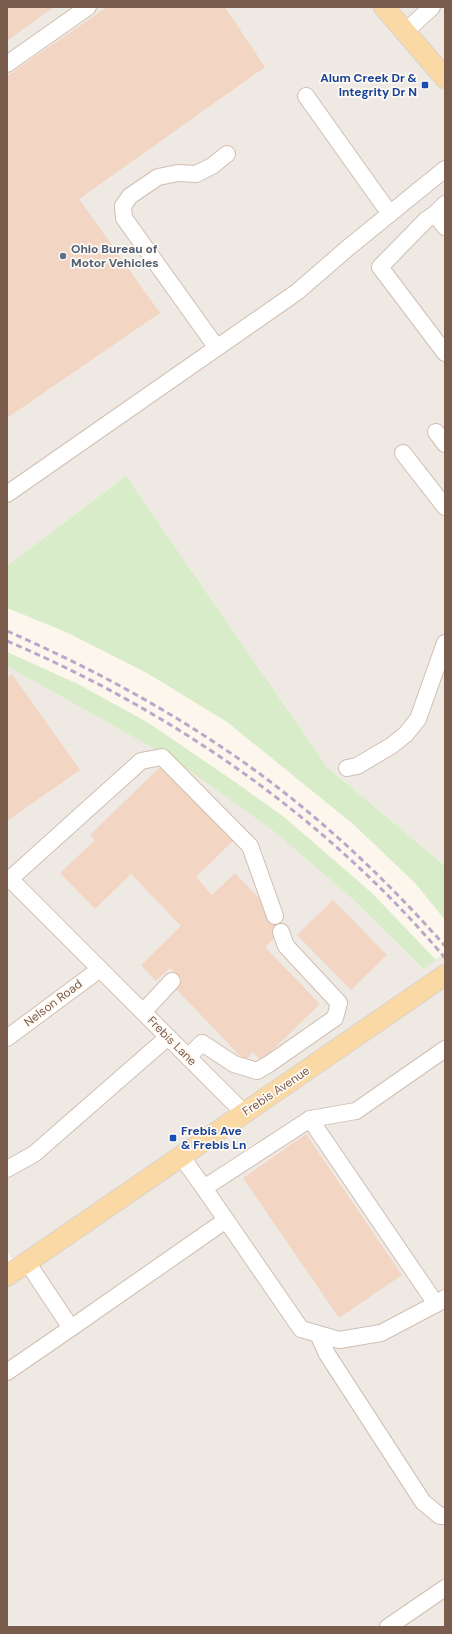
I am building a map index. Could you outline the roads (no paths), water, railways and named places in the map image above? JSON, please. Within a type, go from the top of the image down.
[{"type":"main road","points":[[384,7],[445,78]]},
{"type":"main road","name":"Frebis Avenue","points":[[7,1276],[445,975]]},
{"type":"street","points":[[7,64],[88,7]]},
{"type":"street","points":[[406,31],[432,7]]},
{"type":"street","points":[[306,96],[390,214]]},
{"type":"street","points":[[217,348],[124,218],[123,206],[130,196],[158,177],[178,173],[196,174],[212,166],[226,154]]},
{"type":"street","points":[[7,494],[297,292],[349,247],[445,169]]},
{"type":"street","points":[[445,227],[440,209],[426,220],[380,267],[445,353]]},
{"type":"street","points":[[403,453],[445,507]]},
{"type":"street","points":[[347,768],[357,766],[391,746],[406,734],[418,720],[445,643]]},
{"type":"street","points":[[8,880],[141,761],[162,757],[250,846],[275,916]]},
{"type":"street","name":"Frebis Lane","points":[[8,880],[100,969],[244,1113]]},
{"type":"street","points":[[188,1057],[202,1043],[234,1064],[257,1071],[270,1064],[335,1018],[339,1003],[286,946],[281,932]]},
{"type":"street","name":"Nelson Road","points":[[7,1038],[100,969]]},
{"type":"street","points":[[143,1012],[172,981]]},
{"type":"street","points":[[7,1169],[34,1154],[168,1037]]},
{"type":"street","points":[[204,1188],[310,1119],[356,1111],[445,1049]]},
{"type":"street","points":[[181,1156],[301,1329],[339,1340],[381,1333],[441,1301],[310,1119]]},
{"type":"street","points":[[7,1372],[226,1220]]},
{"type":"street","points":[[27,1262],[71,1328]]},
{"type":"street","points":[[318,1334],[326,1354],[423,1502],[440,1516],[445,1516]]},
{"type":"street","points":[[388,1627],[445,1588]]},
{"type":"railway","points":[[7,631],[88,669],[167,712],[217,744],[279,788],[309,812],[366,863],[445,946]]},
{"type":"railway","points":[[7,641],[69,669],[129,701],[188,736],[245,774],[299,815],[351,860],[399,907],[445,958]]},
{"type":"place","name":"Alum Creek Dr & Integrity Dr N","points":[[425,85]]},
{"type":"place","name":"Ohio Bureau of Motor Vehicles","points":[[63,256]]},
{"type":"place","name":"Frebis Ave & Frebis Ln","points":[[173,1138]]}]
